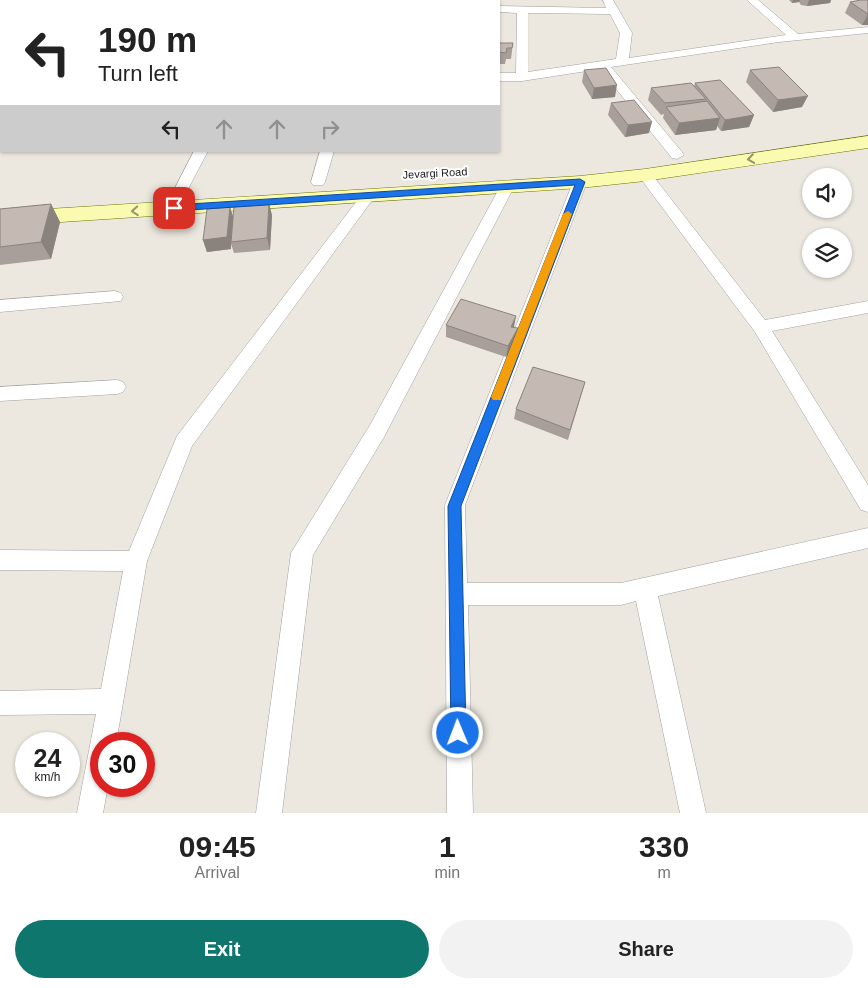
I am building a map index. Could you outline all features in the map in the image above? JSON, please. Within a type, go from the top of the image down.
[{"type":"main road","name":"Jevargi Road","points":[[0,202],[528,168],[677,155],[868,128]]},
{"type":"main road","points":[[0,219],[580,182],[645,175],[868,142]]},
{"type":"street","points":[[546,0],[553,10]]},
{"type":"street","points":[[608,0],[626,33],[622,62]]},
{"type":"street","points":[[752,0],[794,37]]},
{"type":"street","points":[[500,9],[614,11]]},
{"type":"street","points":[[522,77],[523,9]]},
{"type":"street","points":[[500,77],[522,77],[794,37],[868,30]]},
{"type":"street","points":[[603,65],[677,155]]},
{"type":"street","points":[[181,190],[200,152]]},
{"type":"street","points":[[318,182],[327,152]]},
{"type":"street","points":[[645,175],[761,327],[868,503]]},
{"type":"street","points":[[460,813],[455,506],[580,182]]},
{"type":"street","points":[[270,813],[302,553],[377,431],[507,187]]},
{"type":"street","points":[[105,732],[136,561],[184,442],[368,196]]},
{"type":"street","points":[[0,306],[115,297]]},
{"type":"street","points":[[761,327],[868,307]]},
{"type":"street","points":[[0,394],[117,387]]},
{"type":"street","points":[[456,594],[622,594],[868,538]]},
{"type":"street","points":[[0,560],[136,561]]},
{"type":"street","points":[[645,589],[693,813]]},
{"type":"street","points":[[0,702],[111,701]]},
{"type":"street","points":[[90,813],[93,797]]},
{"type":"building","points":[[868,0],[868,14],[850,2]]},
{"type":"building","points":[[500,43],[513,43],[512,48],[507,48],[506,53],[500,52]]},
{"type":"building","points":[[779,67],[808,96],[778,100],[750,70]]},
{"type":"building","points":[[606,68],[617,85],[594,88],[584,70]]},
{"type":"building","points":[[720,80],[754,115],[725,120],[695,83]]},
{"type":"building","points":[[691,83],[706,99],[665,103],[651,88]]},
{"type":"building","points":[[634,100],[652,122],[628,125],[611,103]]},
{"type":"building","points":[[707,101],[720,118],[679,123],[666,107]]},
{"type":"building","points":[[269,203],[267,238],[231,242],[234,206]]},
{"type":"building","points":[[51,204],[41,242],[0,247],[0,209]]},
{"type":"building","points":[[230,207],[227,237],[203,240],[207,209]]},
{"type":"building","points":[[461,299],[516,316],[511,327],[518,328],[508,346],[446,325]]},
{"type":"building","points":[[533,367],[585,382],[570,430],[516,409]]},
{"type":"slow traffic","points":[[497,397],[568,214]]},
{"type":"route","points":[[174,208],[580,182],[455,506],[458,733]]}]
